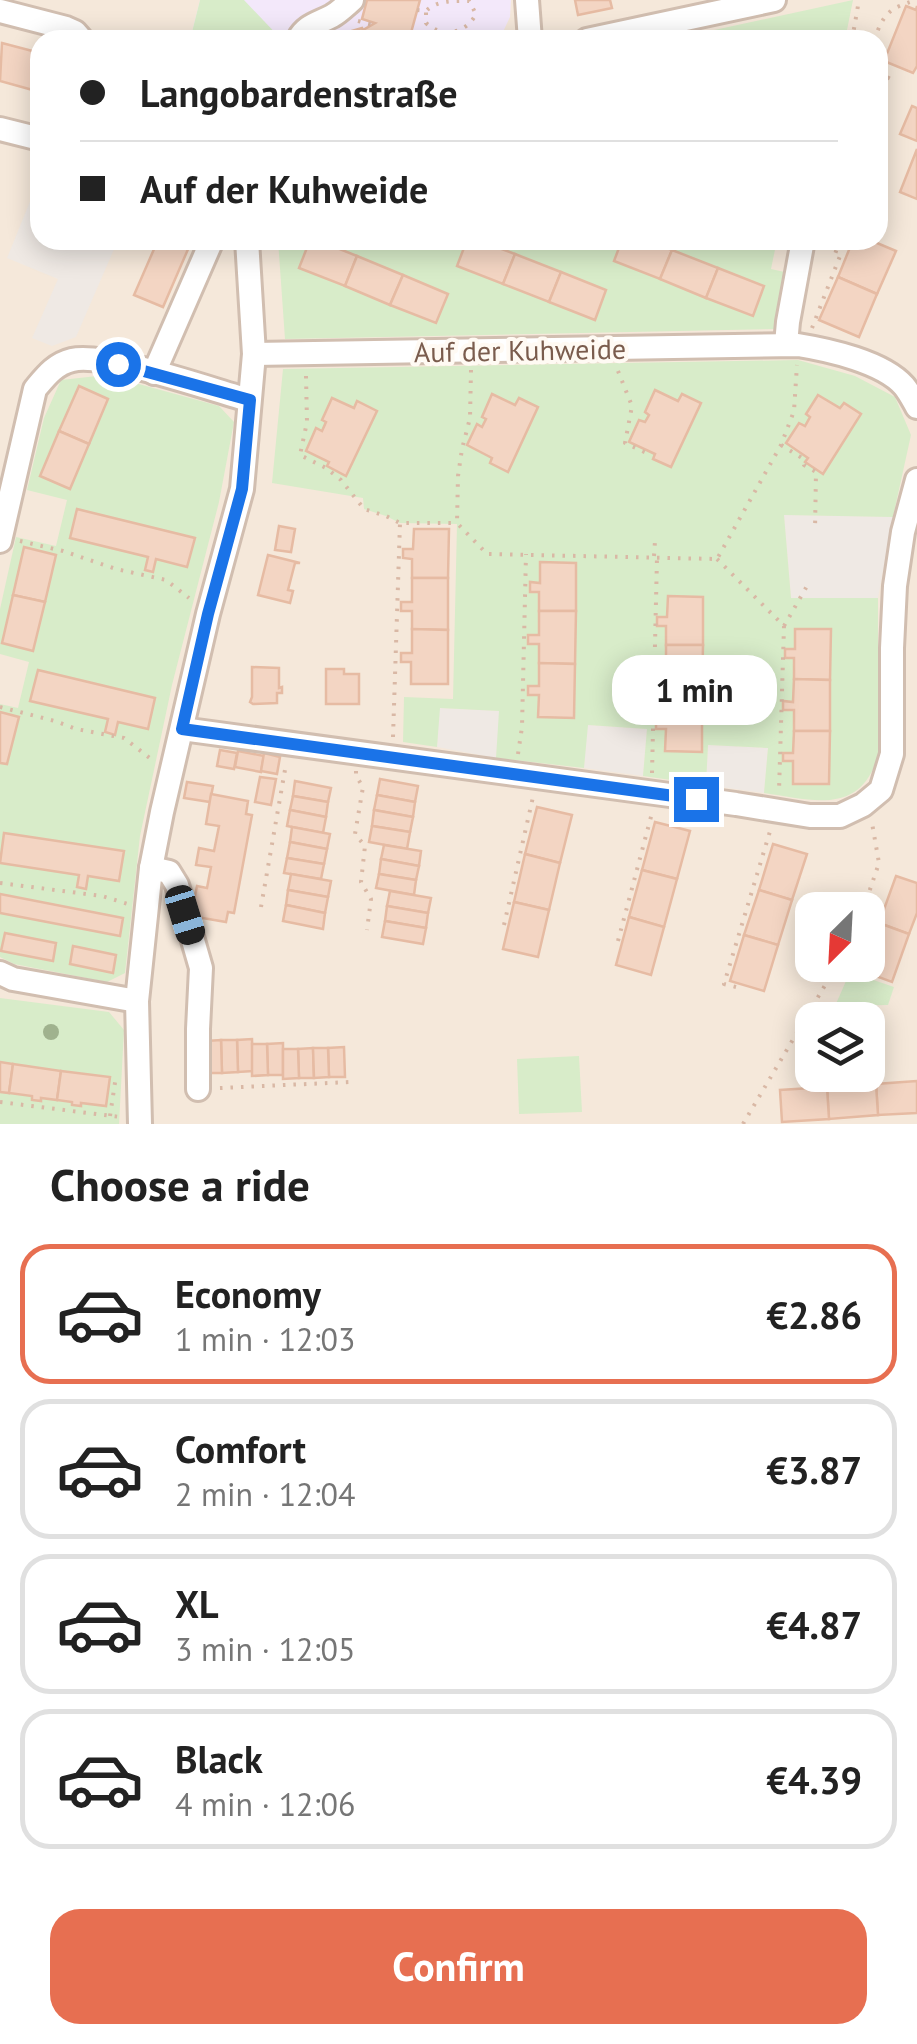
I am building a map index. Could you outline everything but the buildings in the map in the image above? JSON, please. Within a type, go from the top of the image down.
[{"type":"street","points":[[304,30],[336,14],[352,0]]},
{"type":"street","points":[[527,0],[529,30]]},
{"type":"street","points":[[633,30],[774,0]]},
{"type":"street","points":[[0,11],[70,30]]},
{"type":"street","points":[[0,130],[30,137]]},
{"type":"street","points":[[154,374],[208,250]]},
{"type":"street","points":[[140,1122],[136,1001],[152,868],[208,614],[242,489],[254,354],[247,250]]},
{"type":"street","points":[[796,345],[788,322],[801,250]]},
{"type":"street","name":"Auf der Kuhweide","points":[[254,354],[796,345],[833,352],[881,370],[911,386],[917,407]]},
{"type":"street","points":[[0,539],[35,388],[50,370],[78,359],[118,364],[250,400]]},
{"type":"street","points":[[182,729],[654,794],[774,822],[840,816],[863,806],[880,790],[892,754],[895,586],[903,532],[917,480]]},
{"type":"street","points":[[152,868],[169,872],[176,885],[202,968],[198,1089]]},
{"type":"street","points":[[0,973],[136,1001]]},
{"type":"path","points":[[854,30],[859,0]]},
{"type":"path","points":[[878,30],[896,6],[917,0]]},
{"type":"path","points":[[437,30],[426,23],[426,11],[432,5],[470,1],[476,14],[472,23],[461,30]]},
{"type":"path","points":[[417,10],[426,11]]},
{"type":"path","points":[[717,560],[781,445],[794,411],[796,345],[840,256],[826,250]]},
{"type":"path","points":[[835,254],[836,250]]},
{"type":"path","points":[[608,348],[632,406],[625,443],[651,455]]},
{"type":"path","points":[[472,350],[470,418],[458,476],[457,523],[487,554],[717,560],[784,626]]},
{"type":"path","points":[[306,354],[307,422],[300,455],[341,480],[364,509],[400,524],[457,523]]},
{"type":"path","points":[[781,445],[816,472],[815,530]]},
{"type":"path","points":[[393,756],[400,524]]},
{"type":"path","points":[[0,539],[64,551],[116,569],[166,580],[208,614]]},
{"type":"path","points":[[618,941],[654,794],[655,540]]},
{"type":"path","points":[[504,926],[527,776],[522,727],[526,554]]},
{"type":"path","points":[[736,987],[724,984],[774,822],[784,626],[807,586]]},
{"type":"path","points":[[0,707],[124,738],[171,773]]},
{"type":"path","points":[[356,752],[356,776],[363,787],[355,834],[365,846],[361,882],[371,899],[367,930]]},
{"type":"path","points":[[261,907],[283,778]]},
{"type":"path","points":[[863,806],[873,824],[879,863],[869,892]]},
{"type":"path","points":[[0,883],[102,896],[146,910]]},
{"type":"path","points":[[743,1124],[827,982]]},
{"type":"path","points":[[110,1116],[117,1070]]},
{"type":"path","points":[[198,1089],[350,1082]]},
{"type":"path","points":[[0,1102],[140,1122]]},
{"type":"shaded area","points":[[0,0],[917,0],[917,1124],[0,1124]]},
{"type":"shaded area","points":[[200,0],[511,0],[504,30],[192,30]]},
{"type":"shaded area","points":[[30,202],[30,250],[114,250],[76,337],[52,346],[32,338],[58,279],[7,258]]},
{"type":"shaded area","points":[[784,515],[893,517],[878,598],[791,598]]},
{"type":"shaded area","points":[[439,708],[500,711],[496,758],[437,747]]},
{"type":"shaded area","points":[[587,725],[647,729],[643,776],[584,768]]},
{"type":"shaded area","points":[[708,745],[768,748],[764,793],[706,785]]},
{"type":"green space","points":[[200,0],[244,0],[272,30],[192,30]]},
{"type":"green space","points":[[853,0],[847,30],[714,30]]},
{"type":"green space","points":[[279,250],[775,250],[771,269],[789,273],[776,329],[285,339]]},
{"type":"green space","points":[[798,360],[855,376],[895,397],[911,435],[893,517],[784,515],[791,598],[878,598],[878,756],[859,788],[832,800],[764,793],[768,748],[708,745],[706,785],[643,776],[647,729],[588,725],[584,768],[496,758],[499,711],[440,708],[437,747],[403,742],[404,697],[453,699],[457,524],[400,523],[364,509],[363,498],[272,483],[283,369]]},
{"type":"green space","points":[[106,375],[219,406],[234,422],[219,502],[172,685],[140,836],[125,973],[107,982],[14,964],[0,957],[0,704],[18,708],[29,662],[0,654],[0,609],[16,537],[56,546],[67,500],[27,490],[44,418],[61,380]]},
{"type":"green space","points":[[846,982],[879,982],[894,987],[888,1005],[837,1002]]},
{"type":"green space","points":[[0,998],[109,1012],[124,1030],[119,1124],[0,1124]]},
{"type":"green space","points":[[579,1056],[582,1112],[519,1114],[517,1059]]},
{"type":"route","points":[[118,364],[250,400],[242,489],[182,729],[696,799]]}]
